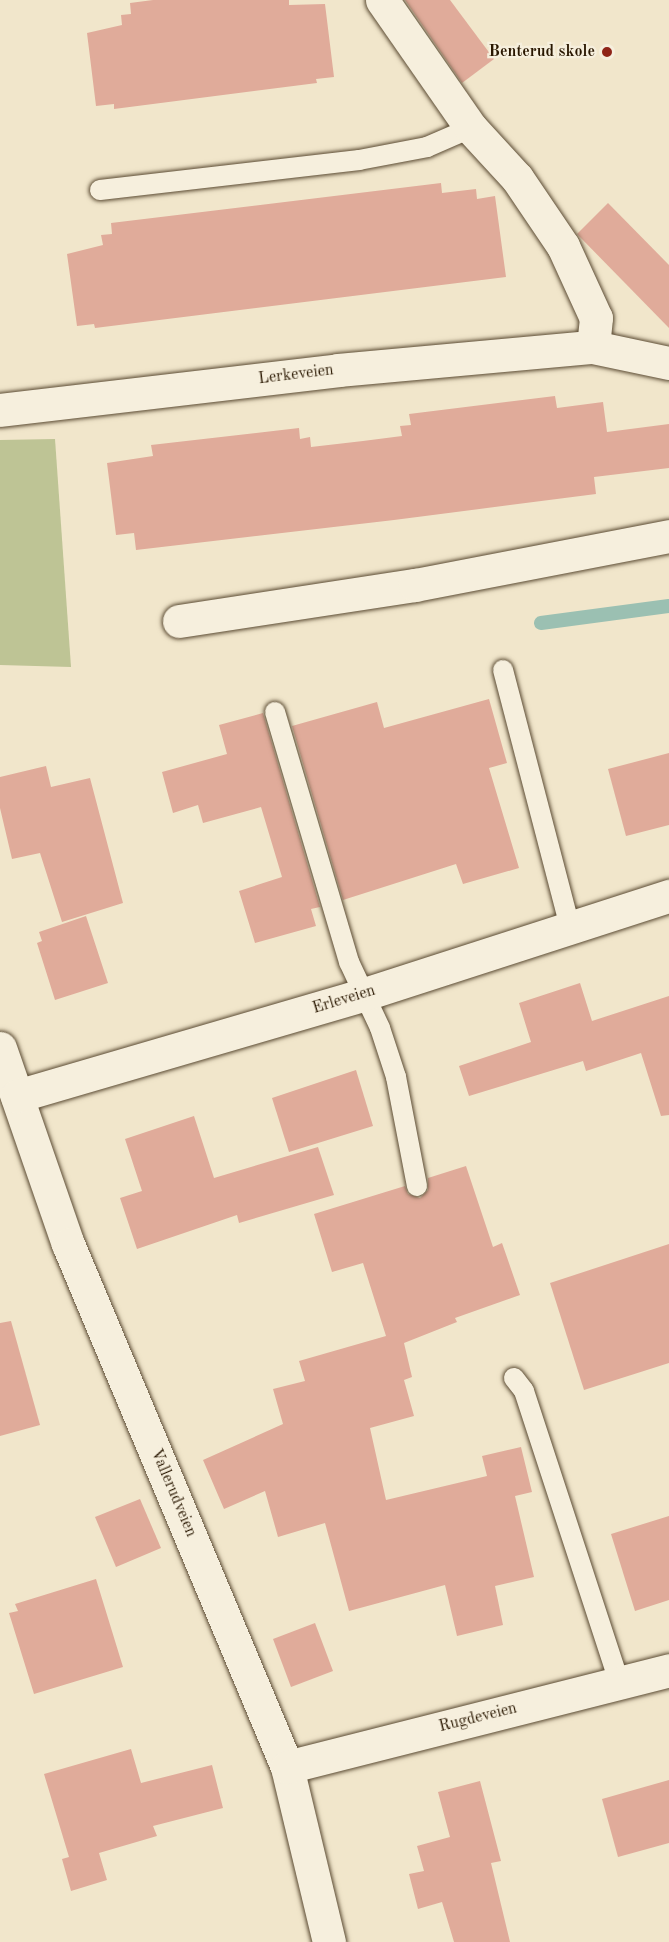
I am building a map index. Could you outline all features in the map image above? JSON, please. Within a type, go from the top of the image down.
[{"type":"street","points":[[382,0],[471,128],[517,178],[563,246],[596,318],[593,347]]},
{"type":"street","name":"Lerkeveien","points":[[0,410],[338,370],[593,347],[669,363]]},
{"type":"street","points":[[178,621],[416,585],[669,536]]},
{"type":"street","name":"Erleveien","points":[[17,1096],[362,995],[669,896]]},
{"type":"street","name":"Vallerudveien","points":[[0,1048],[68,1244],[286,1767],[329,1942]]},
{"type":"street","name":"Rugdeveien","points":[[286,1767],[669,1670]]},
{"type":"lane","points":[[100,190],[359,160],[428,147],[471,128]]},
{"type":"lane","points":[[503,670],[570,928]]},
{"type":"lane","points":[[275,712],[362,995],[380,1028],[396,1077],[417,1186]]},
{"type":"lane","points":[[514,1378],[524,1391],[620,1682]]},
{"type":"green space","points":[[55,439],[71,667],[0,665],[0,440]]},
{"type":"building","points":[[153,0],[289,0],[289,5],[325,4],[334,77],[316,79],[317,83],[114,109],[114,104],[96,106],[87,33],[122,25],[121,15],[131,14],[130,3]]},
{"type":"building","points":[[405,0],[450,0],[494,59],[462,83]]},
{"type":"building","points":[[441,183],[442,193],[476,189],[477,199],[495,196],[506,277],[95,328],[94,324],[77,326],[67,254],[103,245],[101,235],[112,234],[111,223]]},
{"type":"building","points":[[608,203],[669,265],[669,328],[577,234]]},
{"type":"building","points":[[555,396],[557,408],[603,402],[607,432],[669,424],[669,468],[594,477],[596,494],[394,520],[136,550],[134,533],[116,535],[107,463],[153,456],[151,445],[299,428],[300,439],[310,437],[311,447],[363,441],[402,436],[400,426],[411,425],[409,414]]},
{"type":"building","points":[[489,699],[507,763],[489,768],[519,868],[463,884],[456,864],[343,900],[292,726],[377,702],[384,728]]},
{"type":"building","points":[[263,713],[320,907],[311,909],[316,926],[255,943],[239,891],[282,877],[261,807],[203,823],[198,805],[173,813],[162,772],[227,754],[219,725]]},
{"type":"building","points":[[669,753],[669,825],[626,836],[608,769]]},
{"type":"building","points":[[46,766],[51,787],[90,778],[123,903],[62,922],[40,853],[12,859],[0,808],[0,777]]},
{"type":"building","points":[[86,916],[108,983],[55,1000],[37,943],[42,941],[39,932]]},
{"type":"building","points":[[580,983],[592,1021],[669,996],[669,1115],[661,1116],[641,1053],[586,1071],[583,1061],[469,1096],[459,1066],[531,1042],[519,1003]]},
{"type":"building","points":[[356,1070],[373,1126],[289,1152],[272,1098]]},
{"type":"building","points":[[194,1116],[214,1178],[318,1147],[334,1195],[239,1223],[237,1215],[137,1249],[120,1198],[142,1191],[125,1139]]},
{"type":"building","points":[[466,1166],[493,1247],[502,1243],[520,1295],[455,1318],[457,1322],[404,1343],[412,1377],[404,1380],[414,1416],[370,1428],[386,1500],[487,1476],[482,1456],[521,1447],[532,1492],[515,1496],[534,1577],[495,1586],[503,1625],[457,1636],[445,1585],[349,1611],[325,1523],[278,1537],[265,1491],[224,1509],[203,1460],[283,1424],[273,1389],[305,1381],[299,1361],[386,1336],[363,1263],[332,1272],[314,1214],[405,1186],[408,1194],[420,1198],[428,1190],[428,1178]]},
{"type":"building","points":[[669,1244],[669,1363],[584,1390],[550,1283]]},
{"type":"building","points":[[11,1321],[40,1425],[0,1436],[0,1323]]},
{"type":"building","points":[[140,1499],[161,1548],[116,1567],[95,1517]]},
{"type":"building","points":[[669,1516],[669,1600],[635,1611],[611,1534]]},
{"type":"building","points":[[96,1579],[123,1667],[34,1694],[9,1613],[18,1611],[15,1604]]},
{"type":"building","points":[[315,1623],[333,1671],[291,1687],[273,1639]]},
{"type":"building","points":[[131,1749],[141,1783],[212,1765],[223,1808],[153,1826],[157,1836],[99,1853],[107,1880],[71,1891],[62,1859],[69,1857],[44,1774]]},
{"type":"building","points":[[669,1780],[669,1843],[618,1857],[602,1799]]},
{"type":"building","points":[[480,1781],[501,1861],[491,1863],[510,1942],[454,1942],[442,1902],[418,1909],[409,1874],[424,1871],[417,1846],[450,1837],[438,1792]]},
{"type":"waterway","points":[[541,623],[669,606]]},
{"type":"place","name":"Benterud skole","points":[[607,52]]}]
